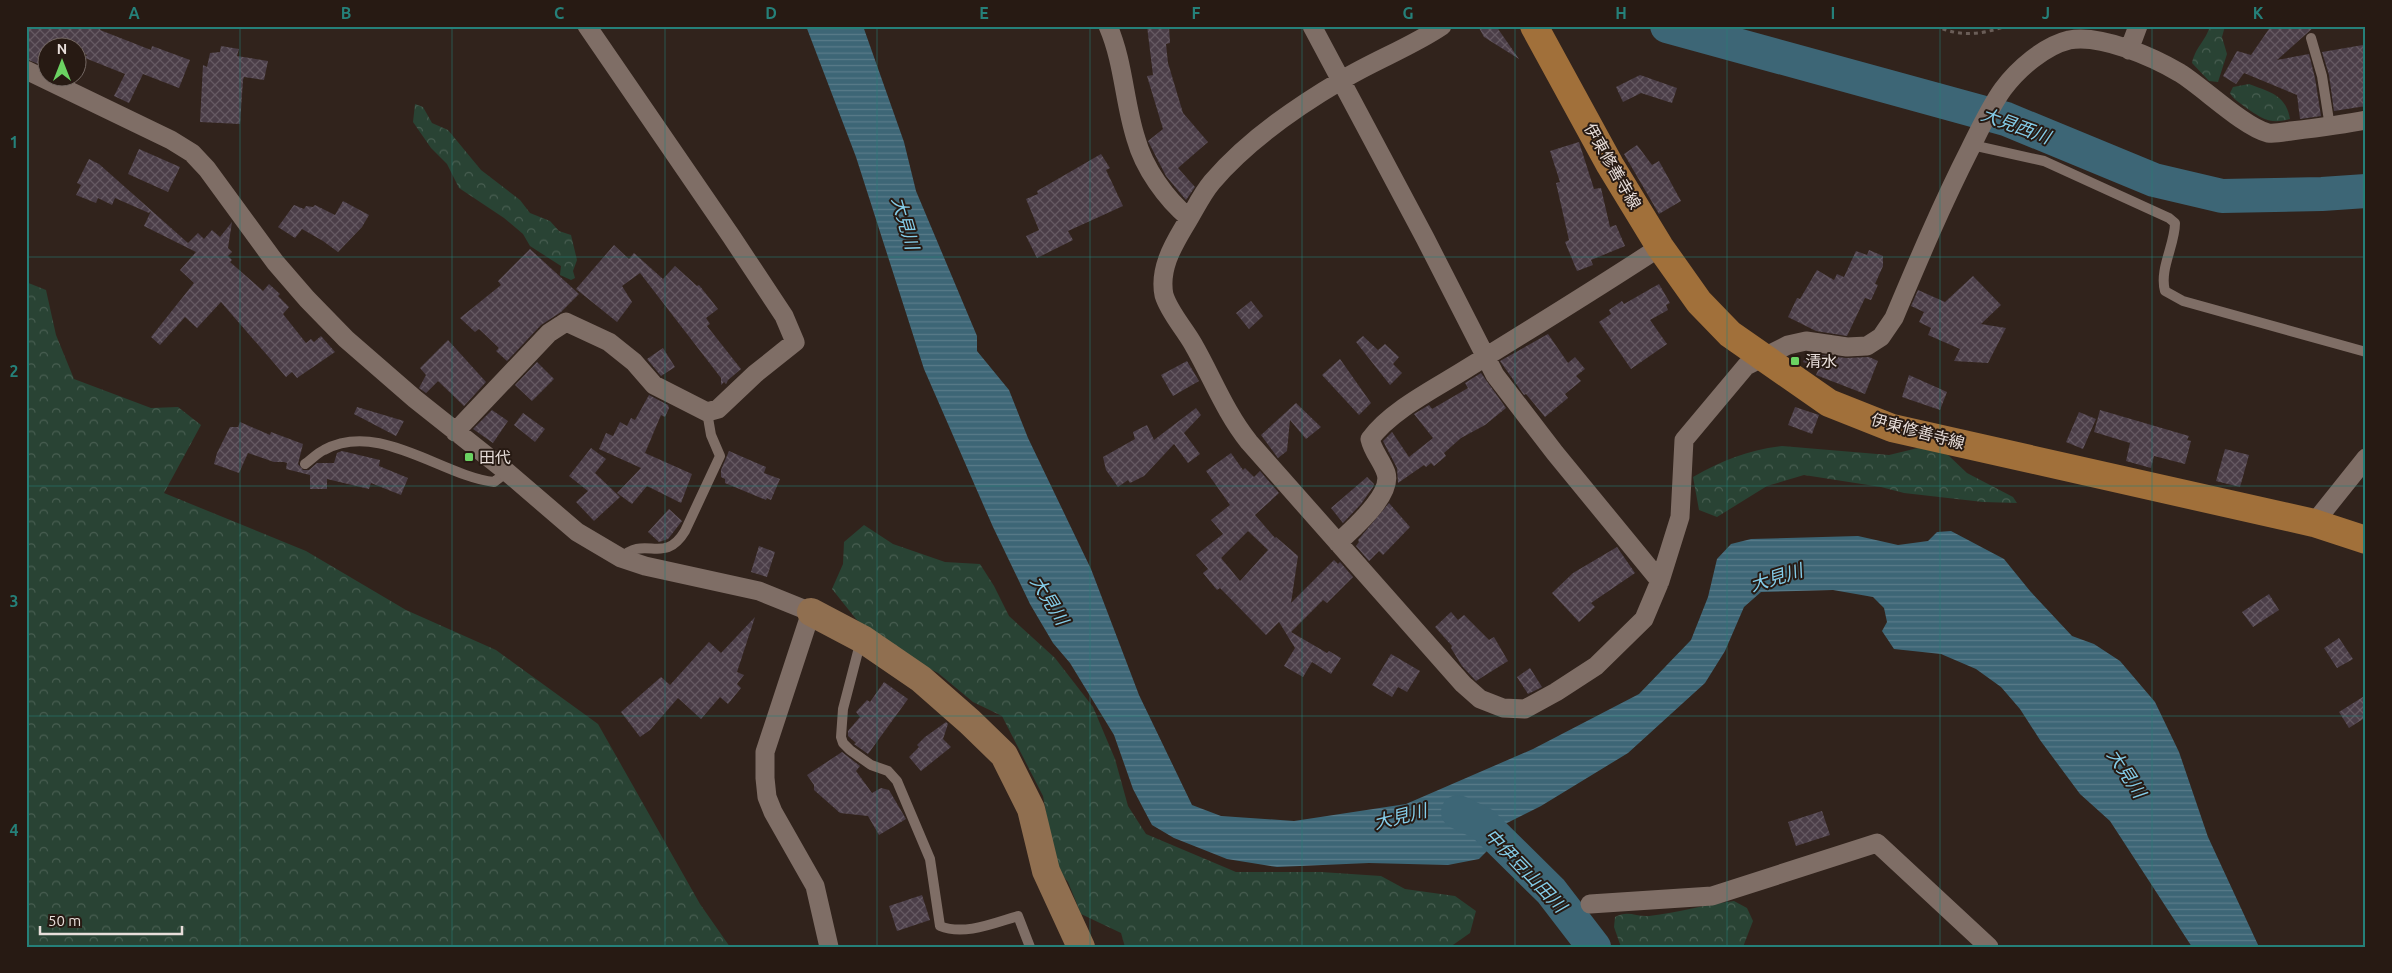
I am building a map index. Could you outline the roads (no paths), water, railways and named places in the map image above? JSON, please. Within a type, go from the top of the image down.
[{"type":"main road","name":"伊東修善寺線","points":[[1534,26],[1610,164],[1660,246],[1699,302],[1730,334],[1829,403],[1892,428],[2314,523],[2366,540]]},
{"type":"street","points":[[455,432],[549,333],[566,322],[609,342],[634,362],[654,385],[707,412],[718,408],[755,374],[796,342],[784,316],[731,236],[586,26]]},
{"type":"street","points":[[1108,26],[1118,51],[1136,139],[1144,158],[1167,196],[1189,218]]},
{"type":"street","points":[[1312,26],[1342,80],[1495,376],[1555,453],[1660,581]]},
{"type":"street","points":[[1442,26],[1342,80],[1272,127],[1235,159],[1211,184],[1172,248],[1166,264],[1164,295],[1192,343],[1232,420],[1338,544],[1463,684],[1480,699],[1503,708],[1525,709],[1556,692],[1596,666],[1644,619],[1660,581],[1680,517],[1684,440],[1746,366],[1788,344],[1806,341],[1847,347],[1867,346],[1881,337],[1894,318],[1951,186],[1974,142],[2004,89],[2032,60],[2052,47],[2070,40],[2091,40],[2129,50],[2181,74],[2246,121],[2268,133],[2330,127],[2366,120]]},
{"type":"street","points":[[2129,50],[2138,26]]},
{"type":"street","points":[[26,70],[171,140],[192,153],[207,169],[275,262],[306,299],[361,352],[577,532],[621,558],[645,566],[759,591],[811,612],[861,639],[921,679],[1004,755],[1031,809],[1046,871],[1081,947]]},
{"type":"street","points":[[1338,544],[1381,498],[1386,488],[1386,473],[1372,449],[1370,439],[1376,431],[1410,404],[1579,300],[1660,246]]},
{"type":"street","points":[[2314,523],[2366,458]]},
{"type":"street","points":[[811,612],[765,752],[765,778],[767,797],[773,812],[815,886],[829,947]]},
{"type":"street","points":[[1590,904],[1712,896],[1877,843],[1989,947]]},
{"type":"lane","points":[[2311,38],[2322,76],[2330,127]]},
{"type":"lane","points":[[1974,142],[2044,161],[2169,218],[2174,222],[2175,233],[2163,282],[2166,291],[2183,301],[2366,352]]},
{"type":"lane","points":[[621,558],[634,548],[666,550],[680,539],[685,531],[720,456],[711,435],[707,412]]},
{"type":"lane","points":[[306,464],[323,450],[338,444],[363,442],[389,444],[476,480],[494,482],[507,472]]},
{"type":"lane","points":[[861,639],[844,709],[841,737],[843,743],[850,750],[871,765],[888,771],[897,781],[930,859],[940,926],[950,929],[977,928],[1018,916],[1030,947]]},
{"type":"water","name":"大見川","points":[[806,26],[863,26],[904,142],[916,191],[977,336],[977,351],[1009,390],[1028,438],[1091,569],[1139,695],[1192,805],[1221,816],[1294,821],[1406,804],[1533,749],[1639,694],[1691,640],[1708,597],[1717,559],[1731,544],[1751,539],[1858,536],[1898,545],[1928,541],[1937,532],[1951,531],[2004,559],[2030,591],[2072,636],[2094,644],[2120,661],[2155,702],[2179,752],[2208,837],[2259,947],[2192,947],[2110,821],[2080,794],[2040,740],[2020,709],[2001,687],[1976,669],[1941,654],[1894,649],[1882,631],[1887,622],[1884,608],[1873,597],[1833,590],[1761,592],[1744,607],[1725,651],[1705,683],[1628,753],[1541,806],[1503,825],[1487,851],[1479,859],[1448,865],[1369,863],[1277,867],[1227,859],[1174,838],[1152,825],[1133,789],[1114,735],[1070,663],[1053,643],[1030,604],[993,527],[924,369],[856,157]]},
{"type":"waterway","name":"大見西川","points":[[1667,26],[2006,119],[2154,180],[2222,196],[2366,191]]},
{"type":"waterway","name":"中伊豆山田川","points":[[1458,812],[1483,824],[1551,891],[1594,947]]},
{"type":"place","name":"清水","points":[[1795,361]]},
{"type":"place","name":"田代","points":[[469,457]]}]
